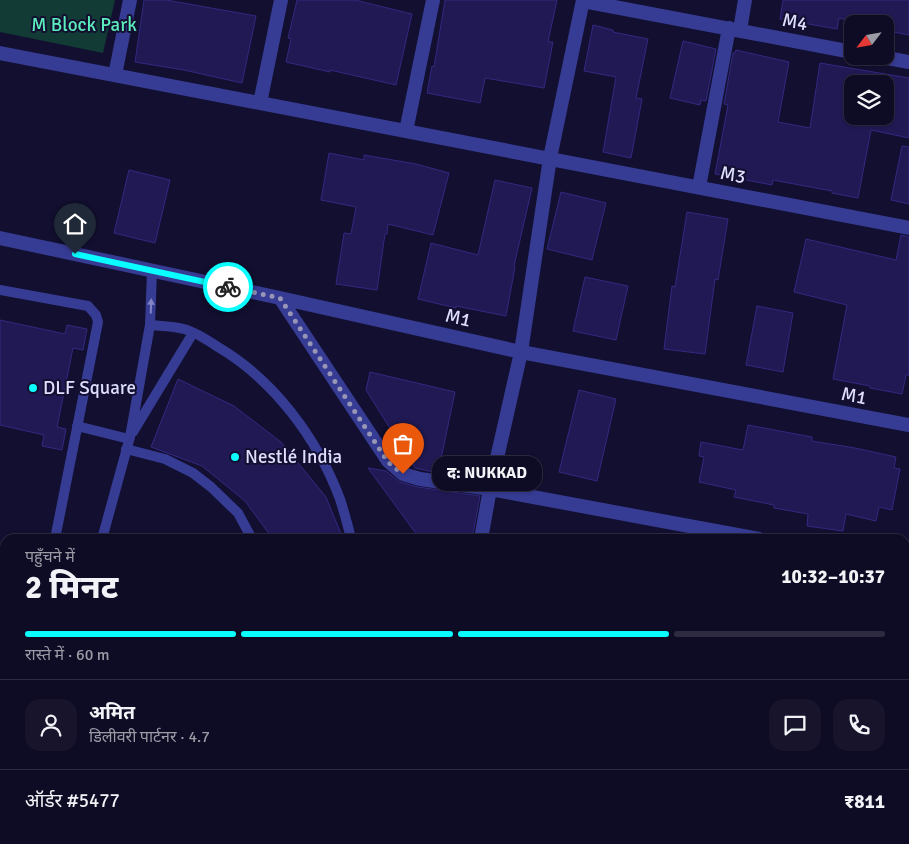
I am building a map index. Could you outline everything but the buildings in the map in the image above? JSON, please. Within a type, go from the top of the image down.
[{"type":"street","points":[[115,75],[130,0]]},
{"type":"street","points":[[260,103],[281,0]]},
{"type":"street","points":[[406,131],[433,0]]},
{"type":"street","points":[[482,534],[490,489],[521,352],[550,158],[583,0]]},
{"type":"street","name":"M4","points":[[583,0],[844,50]]},
{"type":"street","points":[[699,187],[735,29],[745,0]]},
{"type":"street","name":"M3","points":[[0,53],[909,228]]},
{"type":"street","points":[[894,59],[909,62]]},
{"type":"street","name":"M1","points":[[0,238],[521,352],[909,425]]},
{"type":"street","points":[[280,298],[388,462],[403,474],[420,479],[490,489],[733,534]]},
{"type":"lane","points":[[103,534],[128,442],[150,325],[152,271]]},
{"type":"lane","points":[[0,290],[88,306],[96,315],[98,322],[56,534]]},
{"type":"lane","points":[[150,325],[186,329],[230,353],[262,379],[287,407],[318,452],[339,498],[350,534]]},
{"type":"lane","points":[[128,442],[193,333]]},
{"type":"lane","points":[[77,426],[128,442],[193,473],[211,487],[238,514],[249,534]]},
{"type":"green space","name":"M Block Park","points":[[0,0],[115,0],[103,53],[0,32]]},
{"type":"way so far","points":[[228,287],[280,298],[388,462],[403,474]]},
{"type":"place","name":"DLF Square","points":[[33,388]]},
{"type":"place","name":"Nestlé India","points":[[235,457]]},
{"type":"place","name":"द: NUKKAD","points":[[403,474]]},
{"type":"route","points":[[75,254],[228,287]]}]
